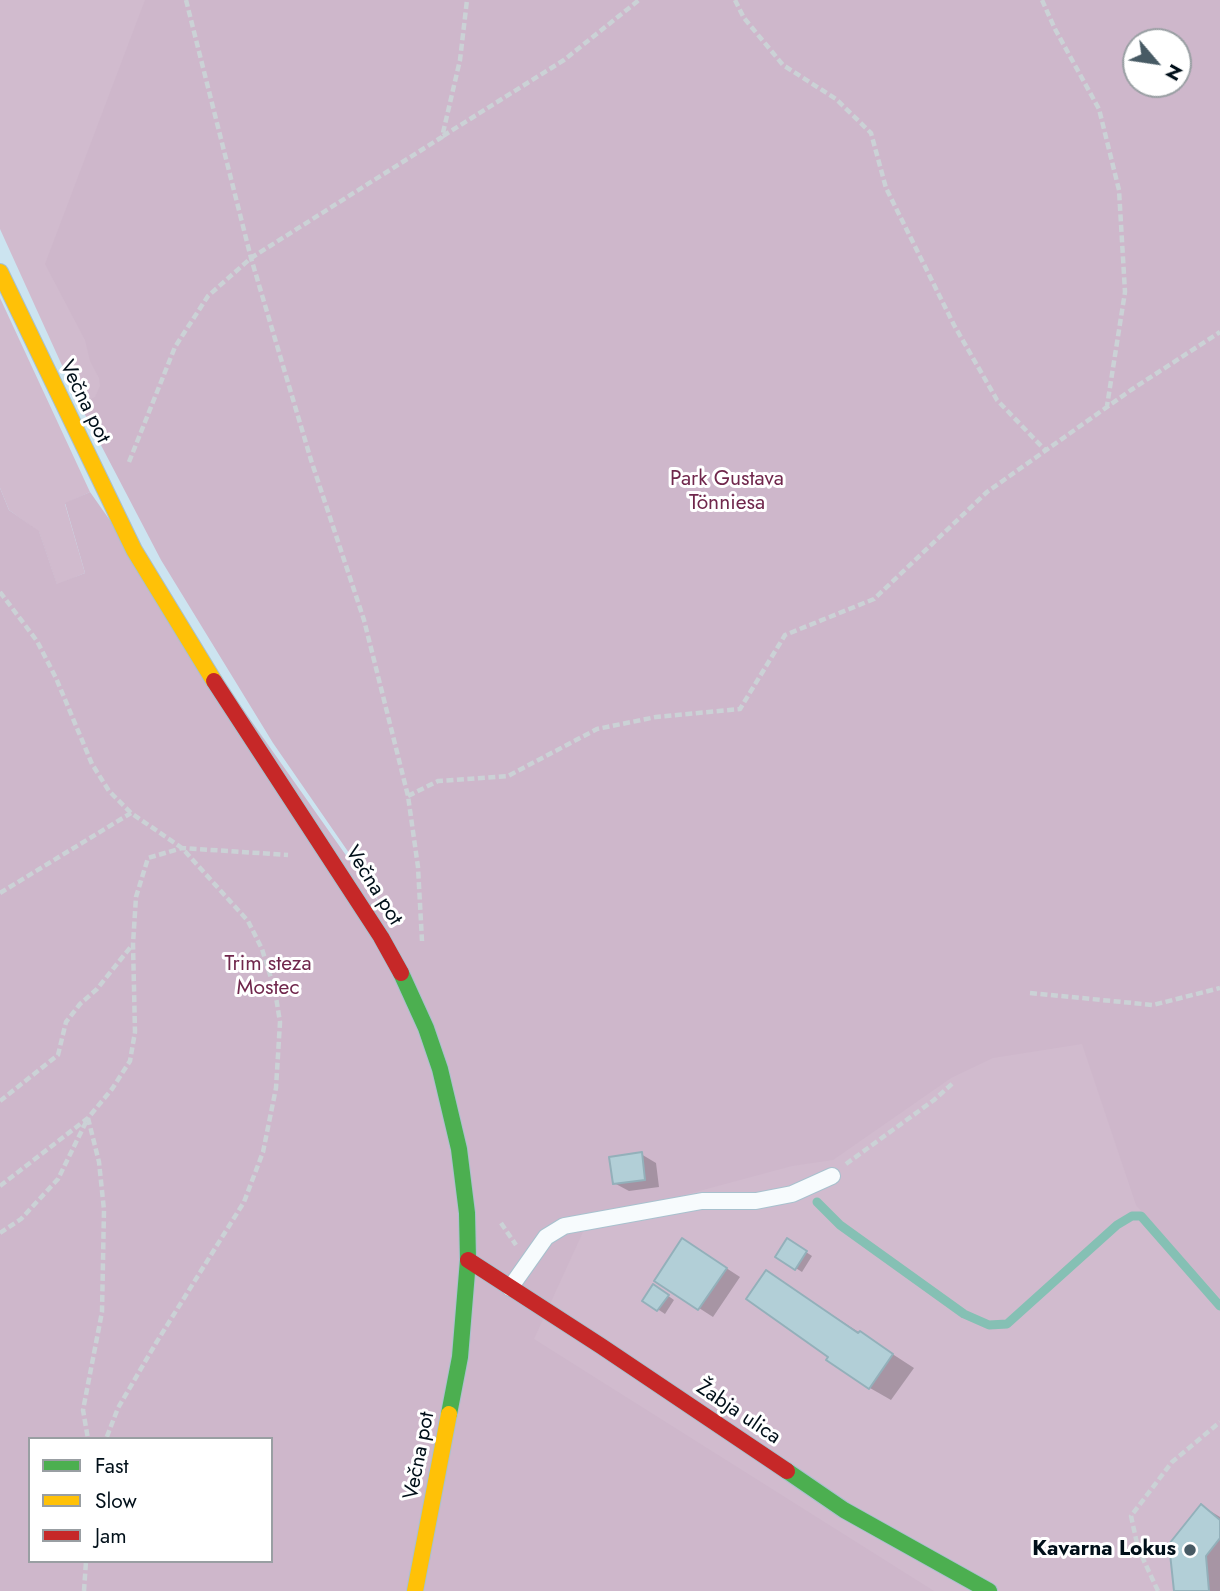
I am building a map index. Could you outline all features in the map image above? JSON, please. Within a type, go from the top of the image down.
[{"type":"main road","name":"Večna pot","points":[[0,272],[108,500],[139,559],[225,701],[381,937],[408,986],[426,1028],[450,1106],[467,1213],[468,1260],[460,1357],[415,1591]]},
{"type":"main road","name":"Žabja ulica","points":[[468,1260],[844,1510],[989,1591]]},
{"type":"lane","points":[[510,1288],[546,1237],[564,1226],[702,1201],[756,1200],[792,1194],[832,1176]]},
{"type":"path","points":[[186,0],[251,258],[311,460],[364,620],[408,796],[418,867],[422,947]]},
{"type":"path","points":[[442,137],[460,60],[467,0]]},
{"type":"path","points":[[128,464],[175,347],[208,296],[251,258],[564,60],[639,0]]},
{"type":"path","points":[[735,0],[744,18],[783,65],[836,99],[871,133],[886,188],[954,325],[997,400],[1045,450]]},
{"type":"path","points":[[1042,0],[1055,29],[1100,108],[1119,190],[1125,292],[1107,407]]},
{"type":"path","points":[[408,796],[438,781],[508,776],[597,729],[656,717],[740,709],[785,635],[874,599],[986,492],[1220,332]]},
{"type":"path","points":[[0,592],[37,641],[56,678],[92,764],[109,792],[131,813],[182,848],[248,921],[262,949],[275,991],[280,1022],[276,1088],[263,1152],[244,1202],[118,1408],[107,1437]]},
{"type":"path","points":[[0,893],[131,813]]},
{"type":"path","points":[[0,1186],[88,1118],[112,1089],[130,1061],[135,1032],[133,944],[136,897],[148,858],[182,848],[290,856]]},
{"type":"path","points":[[0,1101],[58,1055],[66,1022],[133,944]]},
{"type":"path","points":[[1030,993],[1153,1005],[1220,988]]},
{"type":"path","points":[[832,1176],[953,1083]]},
{"type":"path","points":[[0,1233],[21,1219],[58,1179],[88,1118]]},
{"type":"path","points":[[88,1118],[99,1162],[104,1210],[102,1312],[83,1410],[88,1437]]},
{"type":"path","points":[[1158,1591],[1138,1548],[1131,1516],[1172,1462],[1220,1422]]},
{"type":"path","points":[[84,1591],[86,1563]]},
{"type":"green space","name":"Park Gustava Tönniesa","points":[[0,0],[1220,0],[1220,1591],[474,1591],[547,1166],[95,398],[80,405],[0,229]]},
{"type":"green space","name":"Park Gustava Tönniesa","points":[[145,0],[1220,0],[1220,1298],[1136,1205],[1082,1044],[993,1058],[951,1078],[833,1160],[792,1166],[588,1221],[534,1339],[934,1591],[0,1591],[0,488],[9,510],[39,531],[57,584],[85,573],[65,503],[90,492],[381,905],[358,866],[273,743],[161,560],[80,405],[95,397],[100,386],[85,340],[45,264]]},
{"type":"green space","points":[[0,298],[90,492],[65,504],[85,573],[57,585],[39,532],[9,510],[0,488]]},
{"type":"building","points":[[642,1152],[645,1180],[613,1184],[609,1157]]},
{"type":"building","points":[[682,1238],[727,1268],[698,1310],[654,1281]]},
{"type":"building","points":[[787,1238],[807,1251],[795,1270],[775,1257]]},
{"type":"building","points":[[766,1270],[893,1354],[869,1389],[746,1299]]},
{"type":"building","points":[[653,1284],[669,1295],[657,1311],[642,1301]]},
{"type":"building","name":"Kavarna Lokus","points":[[1201,1504],[1220,1520],[1220,1538],[1206,1556],[1209,1591],[1174,1591],[1169,1544]]},
{"type":"waterway","points":[[817,1202],[840,1225],[964,1314],[989,1325],[1007,1324],[1117,1225],[1132,1216],[1141,1216],[1220,1306]]},
{"type":"traffic: fast","points":[[401,973],[426,1028],[440,1069],[459,1149],[467,1213],[468,1260],[460,1357],[449,1414]]},
{"type":"traffic: fast","points":[[787,1471],[844,1510],[989,1591]]},
{"type":"traffic: slow","points":[[0,272],[134,550],[214,681]]},
{"type":"traffic: slow","points":[[415,1591],[449,1414]]},
{"type":"traffic: jam","points":[[214,681],[381,937],[401,973]]},
{"type":"traffic: jam","points":[[468,1260],[787,1471]]},
{"type":"place","name":"Kavarna Lokus","points":[[1190,1550]]},
{"type":"park label","name":"Trim steza Mostec","points":[[268,977]]}]
